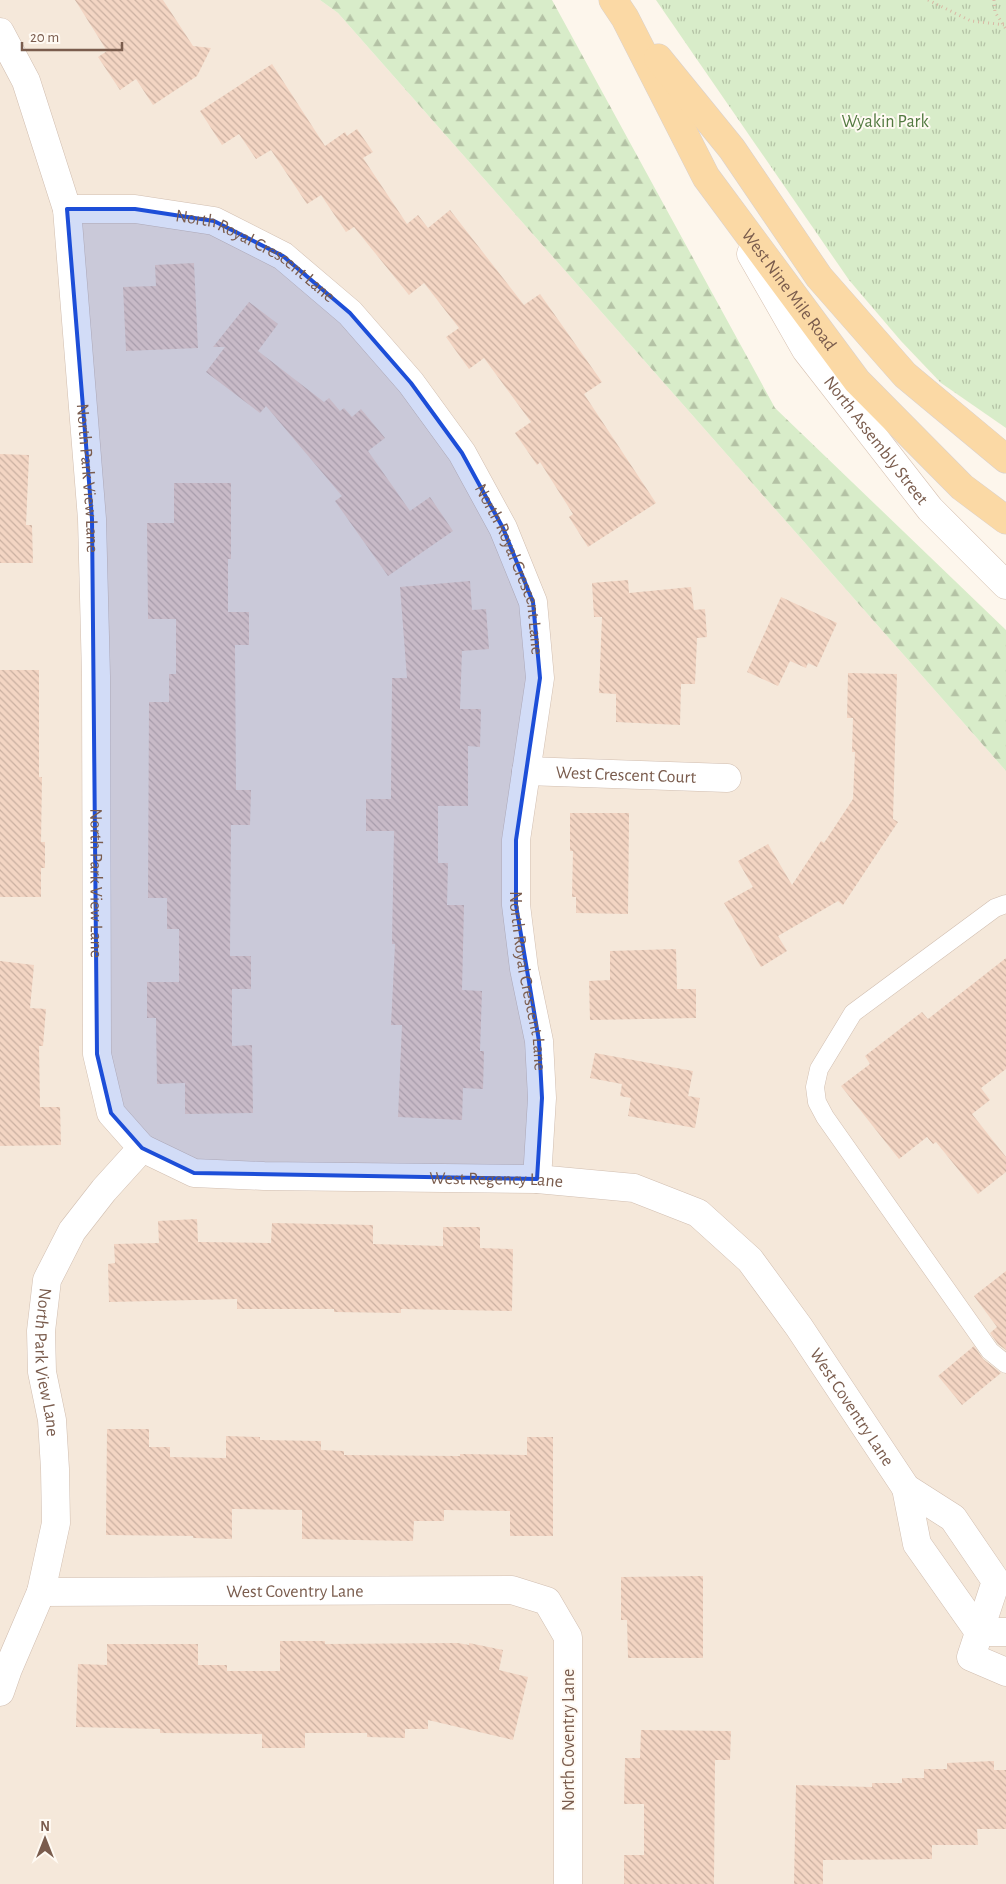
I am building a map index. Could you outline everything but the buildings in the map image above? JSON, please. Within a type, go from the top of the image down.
[{"type":"main road","name":"West Nine Mile Road","points":[[619,9],[706,177],[857,381],[962,487],[1006,520]]},
{"type":"main road","name":"West Nine Mile Road","points":[[619,9],[732,149],[819,277],[904,375],[1006,459]]},
{"type":"main road","points":[[966,426],[1006,444]]},
{"type":"street","name":"North Park View Lane","points":[[0,32],[26,81],[67,209],[92,529],[96,676],[97,1054],[111,1113],[142,1148],[104,1190],[72,1231],[47,1280],[41,1331],[42,1372],[52,1420],[56,1469],[56,1523],[41,1592],[0,1692]]},
{"type":"street","name":"North Assembly Street","points":[[706,177],[806,350],[930,510],[1006,585]]},
{"type":"street","name":"North Royal Crescent Lane","points":[[67,209],[135,209],[214,221],[283,256],[350,313],[411,383],[462,452],[503,528],[533,602],[540,678],[516,840],[516,905],[524,969],[539,1041],[542,1098],[536,1179]]},
{"type":"street","name":"West Crescent Court","points":[[526,771],[726,778]]},
{"type":"street","name":"West Regency Lane","points":[[142,1148],[194,1172],[264,1176],[536,1179],[634,1188],[698,1213],[750,1260],[799,1327]]},
{"type":"street","name":"West Coventry Lane","points":[[799,1327],[906,1488],[917,1544],[975,1645]]},
{"type":"street","name":"West Coventry Lane","points":[[906,1488],[953,1518],[996,1581],[975,1645]]},
{"type":"street","name":"West Coventry Lane","points":[[41,1592],[512,1590],[547,1601]]},
{"type":"street","name":"North Coventry Lane","points":[[547,1601],[568,1637],[568,1884]]},
{"type":"street","points":[[1006,1632],[975,1645],[1006,1672]]},
{"type":"lane","points":[[1006,904],[995,908],[853,1013],[820,1069],[815,1087],[817,1102],[825,1117],[990,1351],[1006,1364]]},
{"type":"path","points":[[928,0],[971,21],[1005,25]]},
{"type":"path","points":[[994,0],[995,12],[1006,29]]},
{"type":"highlighted area","points":[[67,209],[135,209],[214,221],[283,256],[350,313],[411,383],[462,453],[503,528],[533,602],[540,678],[516,840],[516,905],[539,1041],[542,1098],[537,1179],[194,1173],[142,1148],[111,1113],[97,1054],[92,519]]},
{"type":"shaded area","points":[[0,0],[320,0],[338,13],[1006,771],[1006,1884],[0,1884]]},
{"type":"green space","points":[[320,0],[552,0],[775,408],[1006,630],[1006,771],[338,13]]},
{"type":"green space","name":"Wyakin Park","points":[[656,0],[1006,0],[1006,428],[941,383],[901,341],[849,280]]}]
